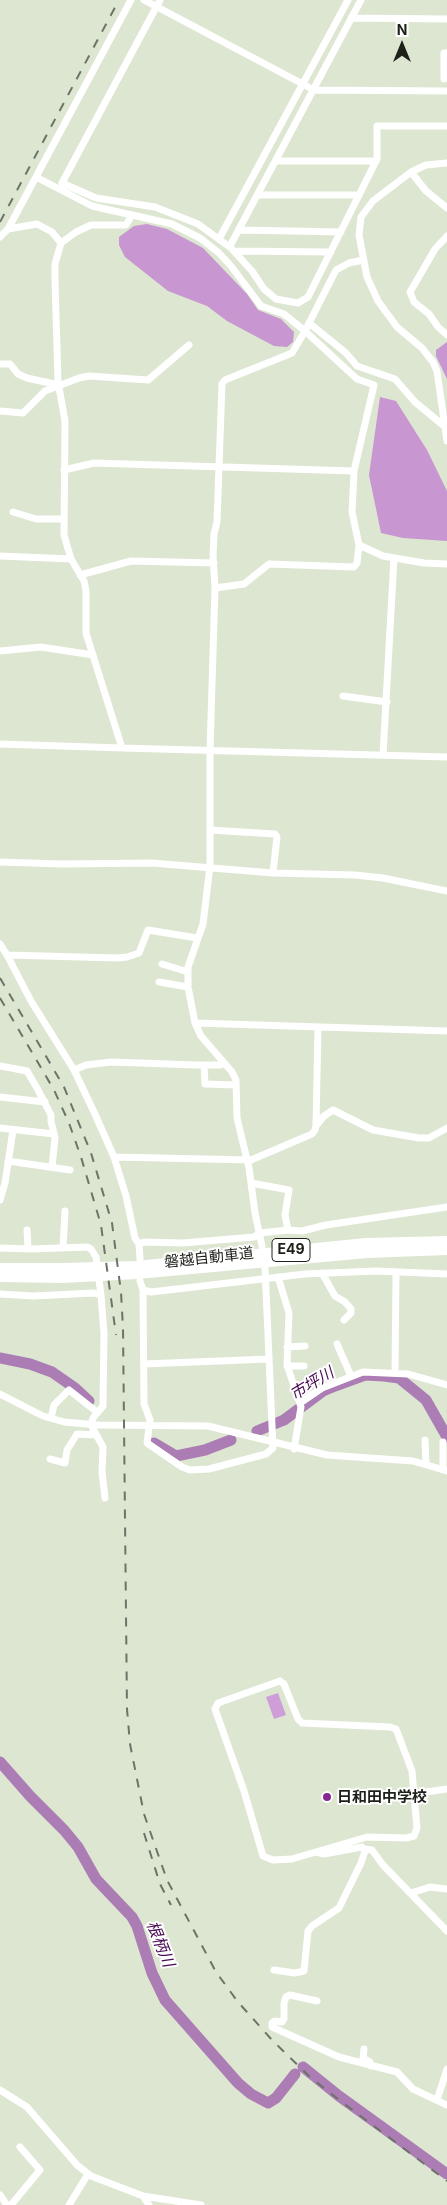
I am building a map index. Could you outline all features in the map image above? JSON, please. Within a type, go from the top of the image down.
[{"type":"highway","name":"磐越自動車道","points":[[138,1270],[366,1243],[447,1241]]},
{"type":"highway","name":"磐越自動車道","points":[[0,1277],[138,1270],[351,1254],[447,1250]]},
{"type":"highway","name":"磐越自動車道","points":[[0,1268],[94,1272]]},
{"type":"street","points":[[0,237],[8,229],[131,0]]},
{"type":"street","points":[[144,0],[158,3],[314,90],[447,91]]},
{"type":"street","points":[[219,239],[348,0]]},
{"type":"street","points":[[232,249],[238,230],[361,0]]},
{"type":"street","points":[[61,186],[158,3]]},
{"type":"street","points":[[351,18],[447,19]]},
{"type":"street","points":[[444,79],[444,53],[447,53]]},
{"type":"street","points":[[36,177],[96,198],[169,212],[198,224],[232,249],[270,296],[293,304],[308,297],[376,161],[377,126],[447,126]]},
{"type":"street","points":[[276,161],[376,161]]},
{"type":"street","points":[[447,163],[426,165],[412,172],[365,210],[359,225],[363,260],[371,288],[397,327],[422,348],[433,362],[437,371],[447,441]]},
{"type":"street","points":[[412,172],[426,191],[447,208]]},
{"type":"street","points":[[61,186],[92,206],[172,224],[200,238],[225,260],[261,306],[284,314],[357,379],[374,385],[360,437],[354,471],[352,512],[359,545],[357,563],[354,567],[268,564],[244,584],[215,588]]},
{"type":"street","points":[[258,195],[359,195]]},
{"type":"street","points":[[122,748],[86,627],[86,591],[66,547],[63,519],[65,421],[59,385],[55,264],[61,243],[76,232],[91,225],[126,225],[132,215]]},
{"type":"street","points":[[8,229],[37,224],[52,232],[61,243]]},
{"type":"street","points":[[238,230],[341,232]]},
{"type":"street","points":[[445,241],[435,249],[410,292],[414,302],[429,314],[438,327],[447,335]]},
{"type":"street","points":[[232,249],[331,252]]},
{"type":"street","points":[[262,1246],[237,1118],[234,1076],[204,1041],[195,1023],[188,987],[188,972],[197,938],[203,924],[210,866],[210,750],[215,588],[214,534],[218,522],[222,384],[225,380],[292,353],[336,270],[342,265],[363,260]]},
{"type":"street","points":[[309,323],[346,353],[357,366],[395,379],[415,402],[444,426]]},
{"type":"street","points":[[0,411],[23,413],[41,394],[79,378],[89,376],[148,380],[190,345]]},
{"type":"street","points":[[0,364],[10,364],[18,374],[28,378],[59,385]]},
{"type":"street","points":[[64,470],[94,463],[354,471]]},
{"type":"street","points":[[13,512],[36,519],[63,519]]},
{"type":"street","points":[[359,545],[371,552],[394,558],[447,564]]},
{"type":"street","points":[[0,556],[72,559]]},
{"type":"street","points":[[383,755],[394,558]]},
{"type":"street","points":[[80,575],[131,561],[214,563]]},
{"type":"street","points":[[0,650],[41,647],[93,655]]},
{"type":"street","points":[[344,696],[387,702]]},
{"type":"street","points":[[0,744],[447,757]]},
{"type":"street","points":[[210,830],[275,834],[277,837],[273,873]]},
{"type":"street","points":[[0,862],[62,864],[132,863],[210,866],[273,873],[355,875],[383,878],[447,891]]},
{"type":"street","points":[[6,955],[122,958],[139,952],[148,930],[197,938]]},
{"type":"street","points":[[0,944],[31,1001],[74,1070],[114,1157],[126,1196],[135,1238],[139,1244],[138,1270],[143,1290],[144,1404],[149,1414],[147,1425],[148,1443],[182,1467],[190,1470],[209,1469],[266,1454],[273,1448],[265,1268]]},
{"type":"street","points":[[162,964],[188,972]]},
{"type":"street","points":[[159,982],[188,987]]},
{"type":"street","points":[[195,1023],[447,1031]]},
{"type":"street","points":[[316,1126],[318,1027]]},
{"type":"street","points":[[74,1070],[86,1065],[111,1062],[204,1066],[220,1066],[224,1063]]},
{"type":"street","points":[[0,1066],[27,1071],[45,1102],[51,1115],[55,1138],[52,1167]]},
{"type":"street","points":[[204,1066],[205,1084],[236,1085]]},
{"type":"street","points":[[0,1097],[45,1102]]},
{"type":"street","points":[[114,1157],[246,1160],[312,1134],[324,1116],[333,1110],[373,1130],[419,1138],[429,1138],[447,1128]]},
{"type":"street","points":[[0,1128],[54,1134]]},
{"type":"street","points":[[0,1200],[13,1130]]},
{"type":"street","points":[[8,1160],[70,1170]]},
{"type":"street","points":[[251,1184],[289,1190],[285,1215],[288,1230]]},
{"type":"street","points":[[139,1244],[254,1237],[260,1233],[288,1230],[302,1231],[326,1225],[447,1207]]},
{"type":"street","points":[[64,1248],[65,1211]]},
{"type":"street","points":[[27,1230],[28,1249]]},
{"type":"street","points":[[0,1248],[87,1247],[94,1252],[101,1295],[104,1333],[103,1406],[93,1418],[96,1435],[103,1447],[102,1472],[105,1498]]},
{"type":"street","points":[[143,1290],[151,1292],[198,1288],[266,1278],[322,1273],[396,1272],[447,1274]]},
{"type":"street","points":[[395,1373],[396,1272]]},
{"type":"street","points":[[322,1273],[335,1296],[345,1302],[351,1309],[351,1313],[344,1320]]},
{"type":"street","points":[[278,1277],[289,1313],[287,1366],[301,1411],[294,1449]]},
{"type":"street","points":[[0,1294],[33,1296],[94,1293],[101,1295]]},
{"type":"street","points":[[337,1344],[351,1376]]},
{"type":"street","points":[[287,1347],[305,1346]]},
{"type":"street","points":[[144,1364],[269,1359]]},
{"type":"street","points":[[287,1366],[304,1366]]},
{"type":"street","points":[[300,1403],[322,1388],[364,1372],[408,1374],[447,1385]]},
{"type":"street","points":[[51,1418],[54,1405],[69,1390],[97,1412]]},
{"type":"street","points":[[0,1394],[51,1418],[64,1422],[94,1425],[208,1426],[294,1449],[327,1455],[402,1460],[426,1464],[445,1470],[443,1442]]},
{"type":"street","points":[[50,1459],[65,1463],[68,1450],[77,1434],[96,1435]]},
{"type":"street","points":[[425,1440],[426,1464]]},
{"type":"street","points":[[280,1681],[284,1684],[298,1719],[302,1723],[394,1728],[399,1735],[411,1769],[412,1794],[417,1828],[414,1836],[406,1838],[367,1837],[292,1859],[273,1860],[263,1856],[244,1792],[215,1709],[218,1703],[280,1681]]},
{"type":"street","points":[[412,1794],[447,1789]]},
{"type":"street","points":[[316,1851],[324,1854],[360,1847],[372,1850],[447,1931]]},
{"type":"street","points":[[274,1970],[295,1973],[306,1969],[308,1930],[339,1908],[361,1863],[364,1848]]},
{"type":"street","points":[[412,1893],[430,1887],[447,1889]]},
{"type":"street","points":[[317,2000],[290,1995],[286,1997],[284,2019],[282,2022],[275,2021],[272,2023],[272,2027],[339,2057],[397,2072],[413,2089],[447,2105]]},
{"type":"street","points":[[364,2049],[363,2058],[370,2062],[371,2066]]},
{"type":"street","points":[[437,2100],[447,2069]]},
{"type":"street","points":[[1,2092],[27,2107],[77,2165],[88,2174],[143,2196],[200,2205]]},
{"type":"street","points":[[11,2205],[40,2170],[20,2146]]},
{"type":"street","points":[[69,2205],[88,2174]]},
{"type":"street","points":[[0,2195],[7,2205]]},
{"type":"street","points":[[143,2196],[149,2205]]},
{"type":"shaded area","points":[[147,224],[167,229],[203,248],[247,294],[258,310],[281,319],[294,332],[293,342],[287,347],[274,346],[227,321],[207,306],[168,291],[125,257],[119,245],[119,237],[134,226]]},
{"type":"shaded area","points":[[447,342],[447,379],[436,356],[436,350]]},
{"type":"shaded area","points":[[380,397],[396,401],[427,450],[447,491],[447,541],[403,538],[381,533],[369,475]]},
{"type":"shaded area","points":[[278,1693],[286,1715],[274,1719],[266,1697]]},
{"type":"waterway","name":"市坪川","points":[[0,1358],[30,1364],[52,1372],[75,1388],[89,1401]]},
{"type":"waterway","name":"市坪川","points":[[257,1431],[284,1420],[323,1391],[365,1375],[399,1378],[426,1400],[447,1437]]},
{"type":"waterway","name":"市坪川","points":[[154,1443],[176,1456],[205,1450],[231,1440]]},
{"type":"waterway","name":"根柄川","points":[[0,1762],[64,1830],[78,1847],[96,1879],[132,1917],[137,1926],[152,1973],[165,2000],[238,2083],[251,2094],[268,2103],[276,2098],[295,2074]]},
{"type":"waterway","name":"根柄川","points":[[303,2067],[339,2096],[447,2174]]},
{"type":"railway","points":[[0,222],[119,0]]},
{"type":"railway","points":[[0,978],[64,1087],[91,1153],[112,1223],[121,1292],[123,1328],[127,1709],[130,1744],[144,1814],[167,1880],[216,1972],[238,2002],[272,2040],[310,2077],[447,2181]]},
{"type":"railway","points":[[0,998],[54,1090],[69,1123],[81,1157],[101,1225],[116,1335]]},
{"type":"railway","points":[[144,1833],[160,1884],[171,1905]]},
{"type":"place","name":"日和田中学校","points":[[327,1797]]}]
